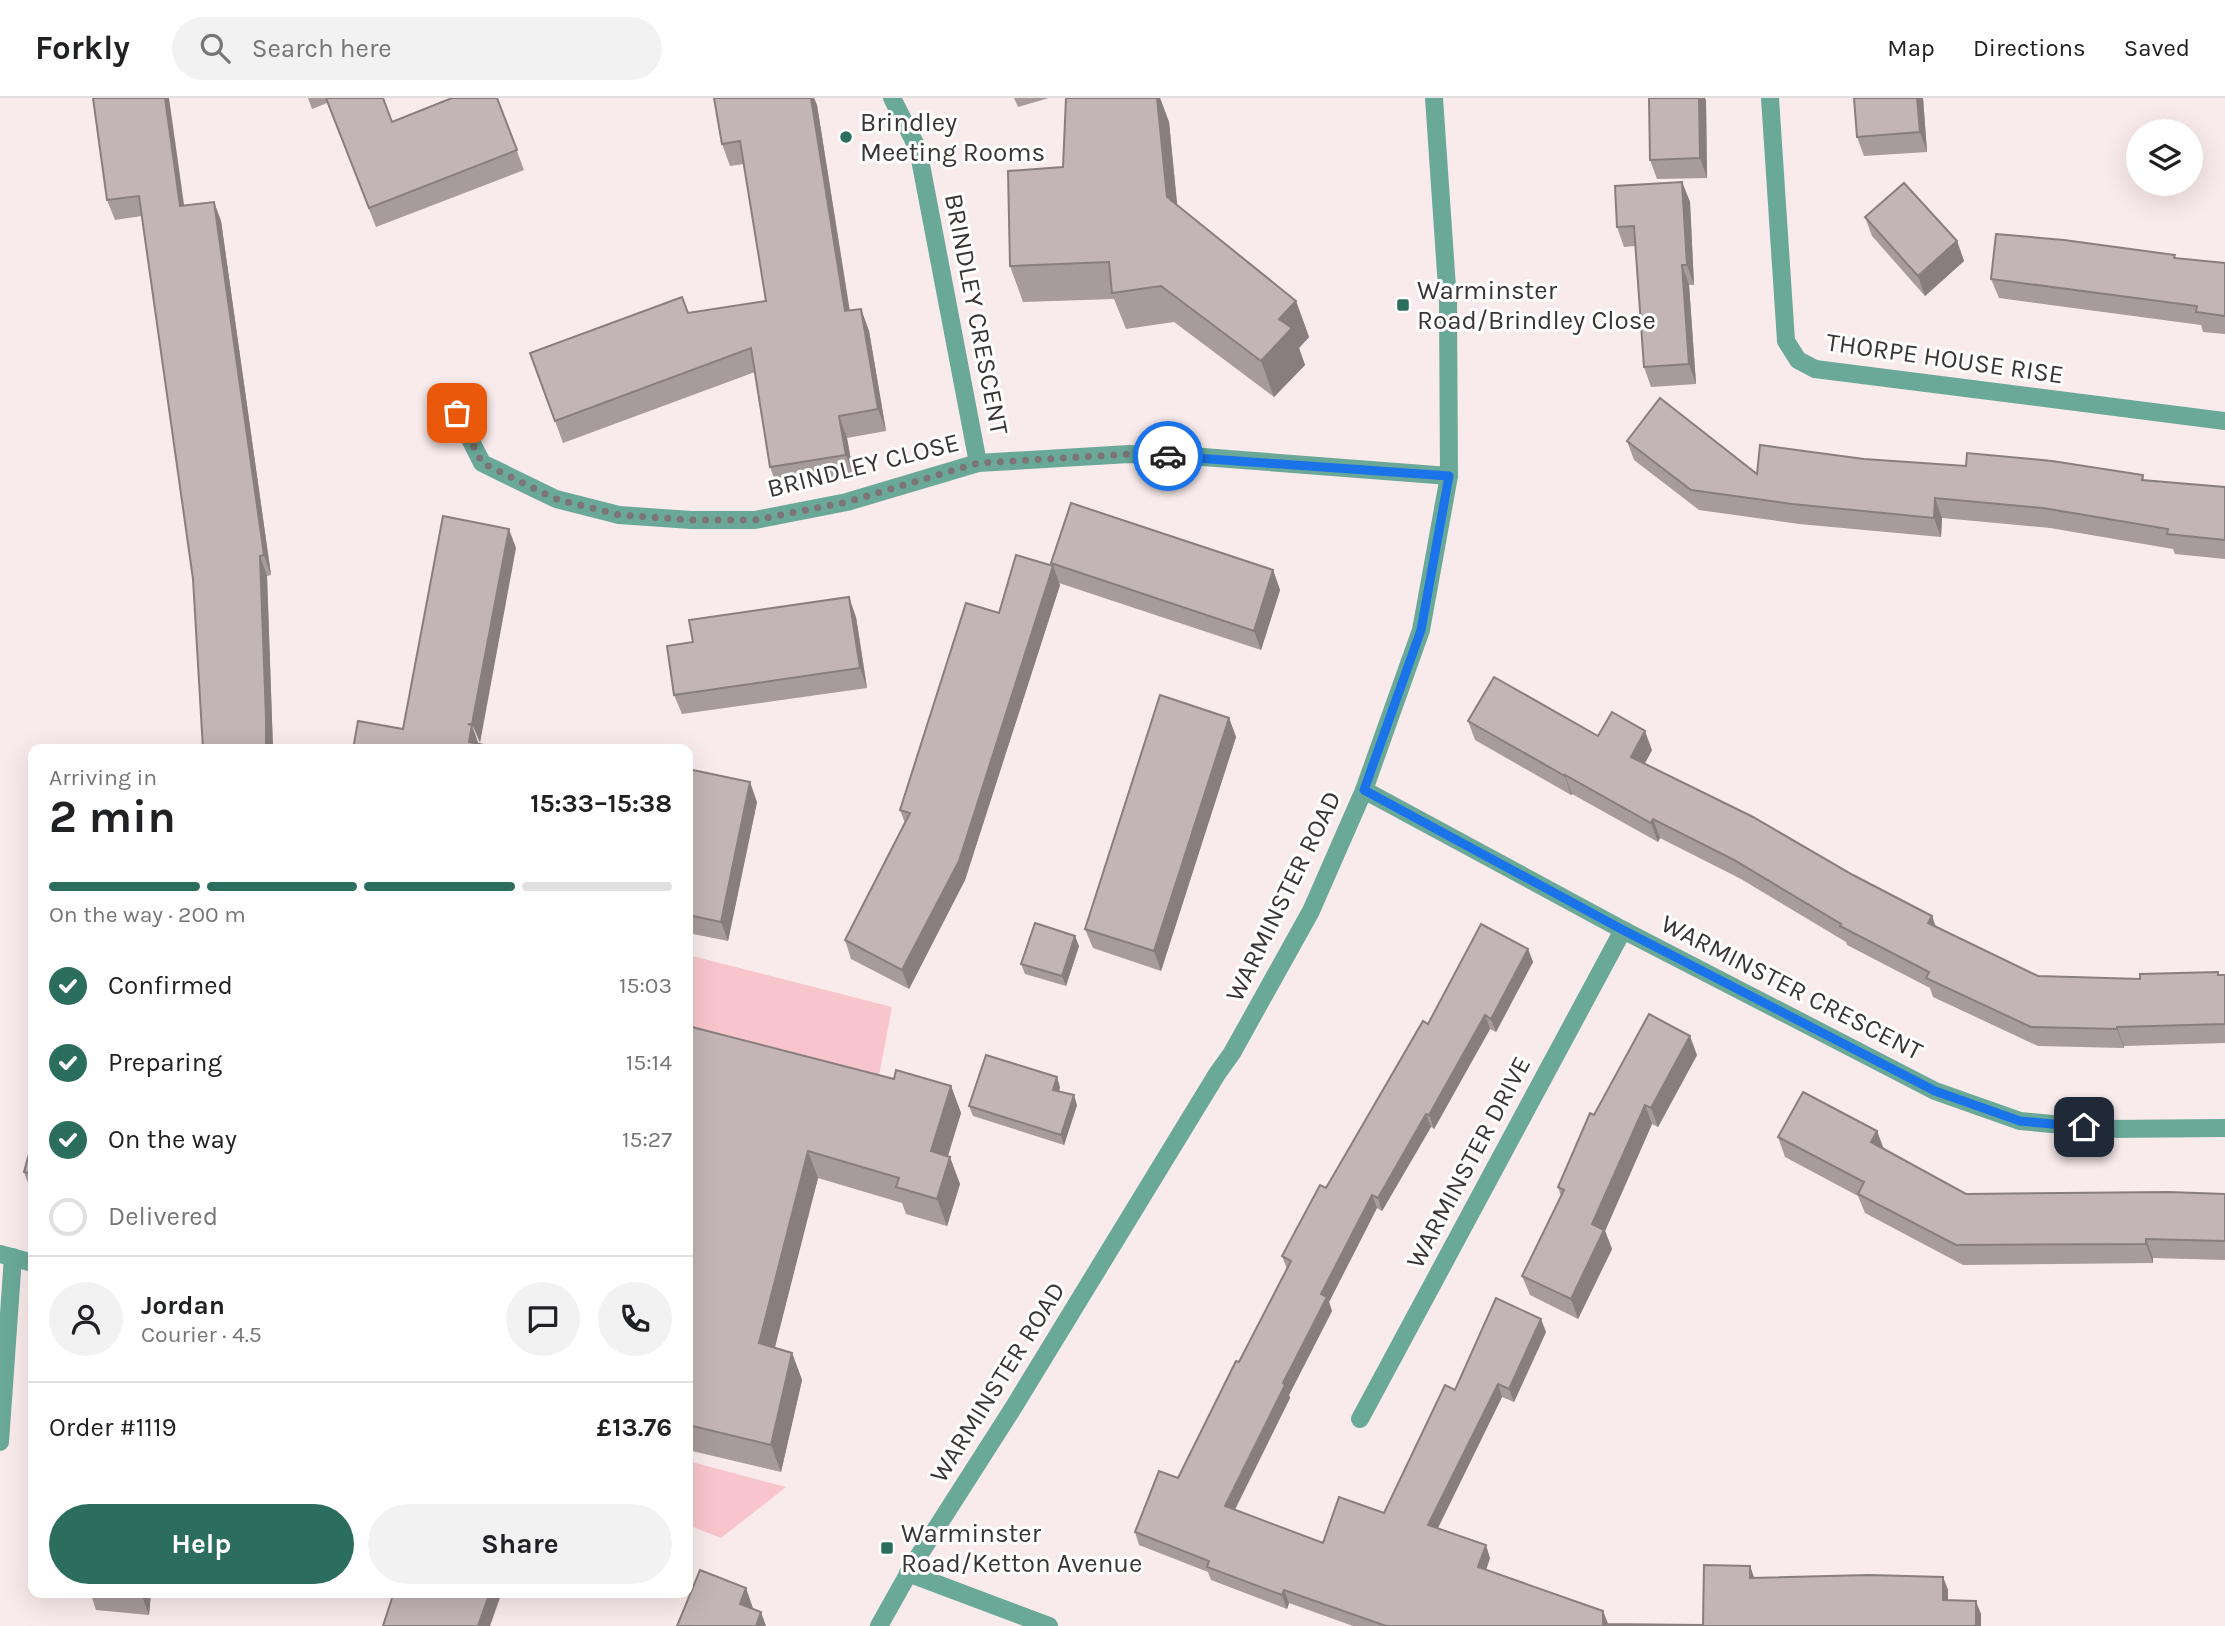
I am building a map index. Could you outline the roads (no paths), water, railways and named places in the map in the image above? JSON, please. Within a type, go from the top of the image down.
[{"type":"street","name":"BRINDLEY CRESCENT","points":[[892,98],[918,149],[978,463]]},
{"type":"street","name":"WARMINSTER ROAD","points":[[879,1626],[908,1573],[1016,1405],[1232,1053],[1311,911],[1364,790],[1421,630],[1449,476],[1448,302],[1434,98]]},
{"type":"street","name":"THORPE HOUSE RISE","points":[[1770,98],[1786,341],[1798,360],[1815,369],[2225,421]]},
{"type":"street","name":"BRINDLEY CLOSE","points":[[457,413],[482,463],[556,499],[620,515],[691,520],[755,520],[847,502],[978,463],[1129,454],[1449,476]]},
{"type":"street","name":"WARMINSTER CRESCENT","points":[[1364,790],[1623,930],[1935,1091],[2020,1121],[2105,1129],[2225,1128]]},
{"type":"street","name":"WARMINSTER DRIVE","points":[[1360,1419],[1623,930]]},
{"type":"street","points":[[0,1442],[6,1255],[28,1262]]},
{"type":"street","points":[[908,1573],[1049,1626]]},
{"type":"place","name":"Brindley Meeting Rooms","points":[[846,137]]},
{"type":"place","name":"Warminster Road/Brindley Close","points":[[1403,305]]},
{"type":"place","name":"Warminster Road/Ketton Avenue","points":[[887,1548]]}]
